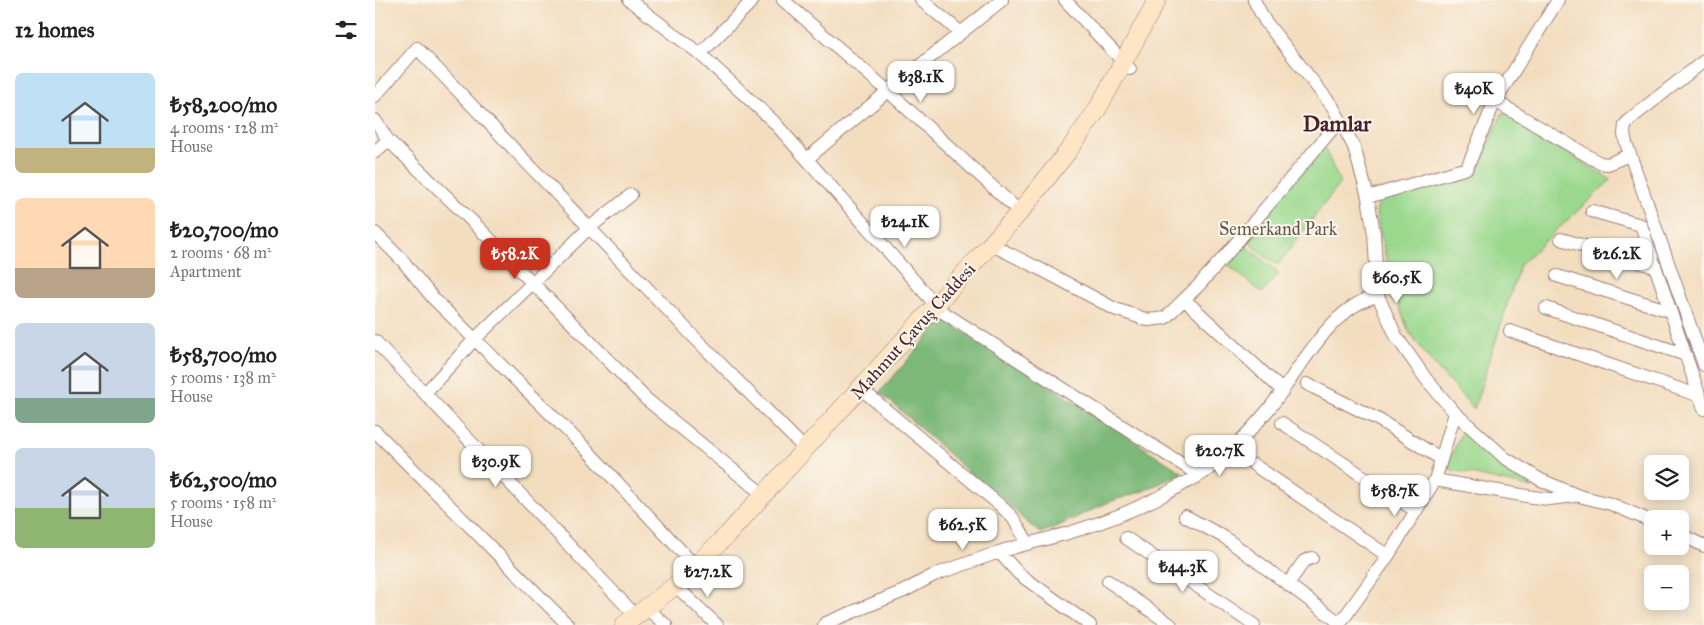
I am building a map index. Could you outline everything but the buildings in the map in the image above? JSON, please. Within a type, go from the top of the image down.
[{"type":"main road","name":"Mahmut Çavuş Caddesi","points":[[637,620],[696,567],[765,496],[939,308],[1020,212],[1083,130],[1127,66],[1157,0]]},
{"type":"main road","points":[[637,620],[680,590],[746,525],[867,394],[939,308],[1022,223],[1097,126],[1127,66],[1167,0]]},
{"type":"street","points":[[629,0],[700,54],[773,121],[939,308],[1199,475]]},
{"type":"street","points":[[700,54],[753,0]]},
{"type":"street","points":[[783,0],[887,91],[1020,212]]},
{"type":"street","points":[[921,0],[960,32]]},
{"type":"street","points":[[807,159],[887,91],[1002,0]]},
{"type":"street","points":[[1065,0],[1127,66]]},
{"type":"street","points":[[1254,0],[1265,21],[1333,107],[1353,147],[1368,197],[1374,234],[1379,296],[1396,336],[1426,379],[1455,413],[1505,458],[1541,480],[1579,496],[1611,504],[1644,518]]},
{"type":"street","points":[[1368,197],[1467,168],[1495,101],[1558,0]]},
{"type":"street","points":[[375,96],[417,48],[589,228],[806,450]]},
{"type":"street","points":[[1704,61],[1629,118],[1624,134],[1629,155],[1704,365]]},
{"type":"street","points":[[1495,101],[1600,163],[1608,164],[1629,155]]},
{"type":"street","points":[[375,120],[388,140],[476,225],[531,284],[646,399],[765,496]]},
{"type":"street","points":[[998,248],[1115,310],[1148,320],[1165,318],[1185,300],[1255,222],[1340,120]]},
{"type":"street","points":[[375,152],[388,140]]},
{"type":"street","points":[[425,393],[474,340],[589,228],[631,195]]},
{"type":"street","points":[[1592,211],[1641,225],[1704,409]]},
{"type":"street","points":[[375,233],[402,260],[433,298],[588,451],[696,567]]},
{"type":"street","points":[[1561,239],[1655,267]]},
{"type":"street","points":[[1557,276],[1670,310]]},
{"type":"street","points":[[824,625],[934,576],[999,552],[1065,534],[1120,515],[1166,494],[1199,475],[1240,443],[1283,391],[1327,329],[1347,310],[1365,298],[1379,296]]},
{"type":"street","points":[[1185,300],[1283,391]]},
{"type":"street","points":[[1546,308],[1686,355]]},
{"type":"street","points":[[1509,331],[1700,396]]},
{"type":"street","points":[[375,341],[637,620],[666,625]]},
{"type":"street","points":[[1307,384],[1379,420],[1441,459]]},
{"type":"street","points":[[867,394],[1001,506],[1013,518],[1028,543]]},
{"type":"street","points":[[1185,516],[1224,537],[1340,624],[1388,556],[1435,480],[1455,413]]},
{"type":"street","points":[[1282,423],[1416,511]]},
{"type":"street","points":[[375,431],[569,625]]},
{"type":"street","points":[[1254,465],[1388,556]]},
{"type":"street","points":[[1435,480],[1549,499],[1579,496]]},
{"type":"street","points":[[1126,538],[1254,625]]},
{"type":"street","points":[[1689,538],[1704,546]]},
{"type":"street","points":[[999,552],[1019,574],[1090,625]]},
{"type":"street","points":[[1288,584],[1304,561],[1312,558]]},
{"type":"street","points":[[1108,581],[1171,625]]},
{"type":"street","points":[[680,590],[717,625]]},
{"type":"green space","points":[[1503,112],[1611,180],[1520,264],[1474,409],[1433,364],[1409,332],[1394,293],[1376,214],[1378,204],[1383,199],[1473,175]]},
{"type":"green space","name":"Semerkand Park","points":[[1319,148],[1325,149],[1340,183],[1278,265],[1243,237]]},
{"type":"green space","points":[[1240,241],[1279,273],[1262,293],[1223,261]]},
{"type":"green space","points":[[943,319],[1041,380],[1183,473],[1143,491],[1109,502],[1040,533],[1022,518],[1000,495],[975,478],[880,392]]},
{"type":"green space","points":[[1463,428],[1533,488],[1449,469],[1450,460]]},
{"type":"district","name":"Damlar","points":[[1337,123]]}]
